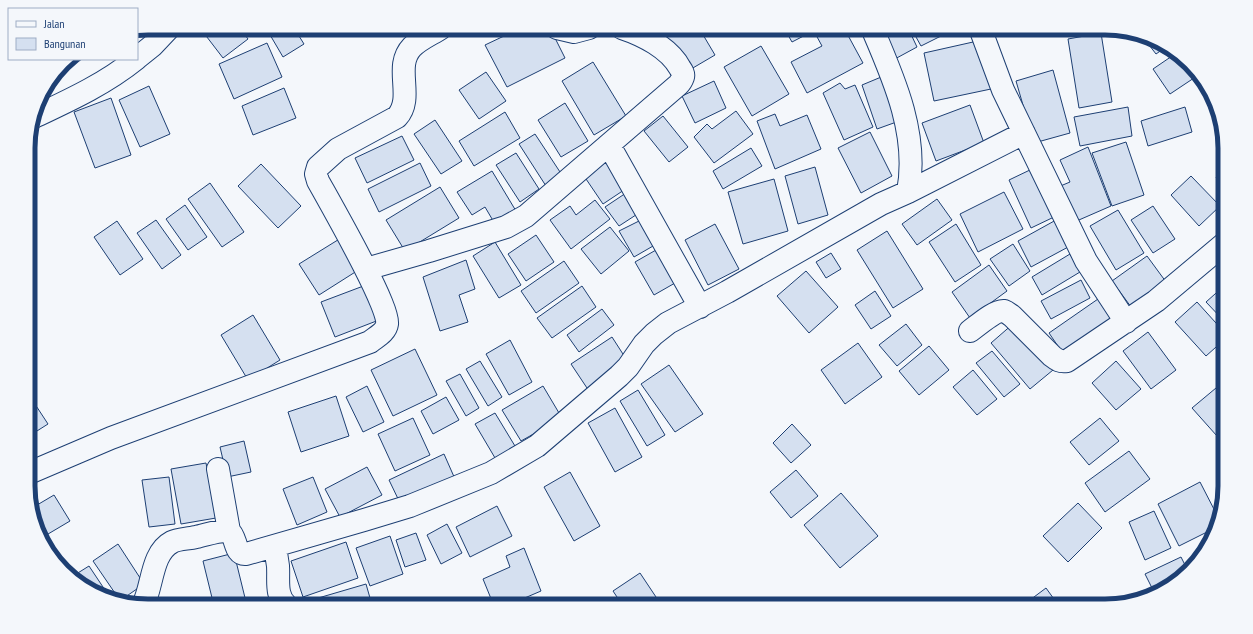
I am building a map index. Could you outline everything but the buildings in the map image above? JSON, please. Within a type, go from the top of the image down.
[{"type":"street","points":[[138,56],[163,35]]},
{"type":"street","points":[[35,470],[111,438],[370,342],[383,331],[387,324],[386,316],[366,270],[318,181],[316,174],[318,167],[338,148],[397,117],[402,112],[405,101],[404,63],[406,56],[412,47],[431,35]]},
{"type":"street","points":[[366,270],[506,227],[526,216],[609,145],[678,85],[683,77],[677,62],[654,43],[637,35]]},
{"type":"street","points":[[875,35],[885,57],[905,112],[911,168],[908,192]]},
{"type":"street","points":[[983,35],[1003,90],[1086,261],[1126,322]]},
{"type":"street","points":[[41,114],[84,93],[123,69],[134,60]]},
{"type":"street","points":[[218,469],[229,531],[233,535],[239,552],[242,555],[410,506],[491,473],[537,446],[624,372],[644,344],[668,323],[881,204],[908,192],[1024,133]]},
{"type":"street","points":[[609,145],[700,306]]},
{"type":"street","points":[[970,331],[986,320],[1004,311],[1012,316],[1052,356],[1062,362],[1067,361],[1156,301],[1218,249]]},
{"type":"street","points":[[145,599],[161,550],[173,541],[229,531]]},
{"type":"street","points":[[275,546],[278,565],[279,592],[282,599]]}]
